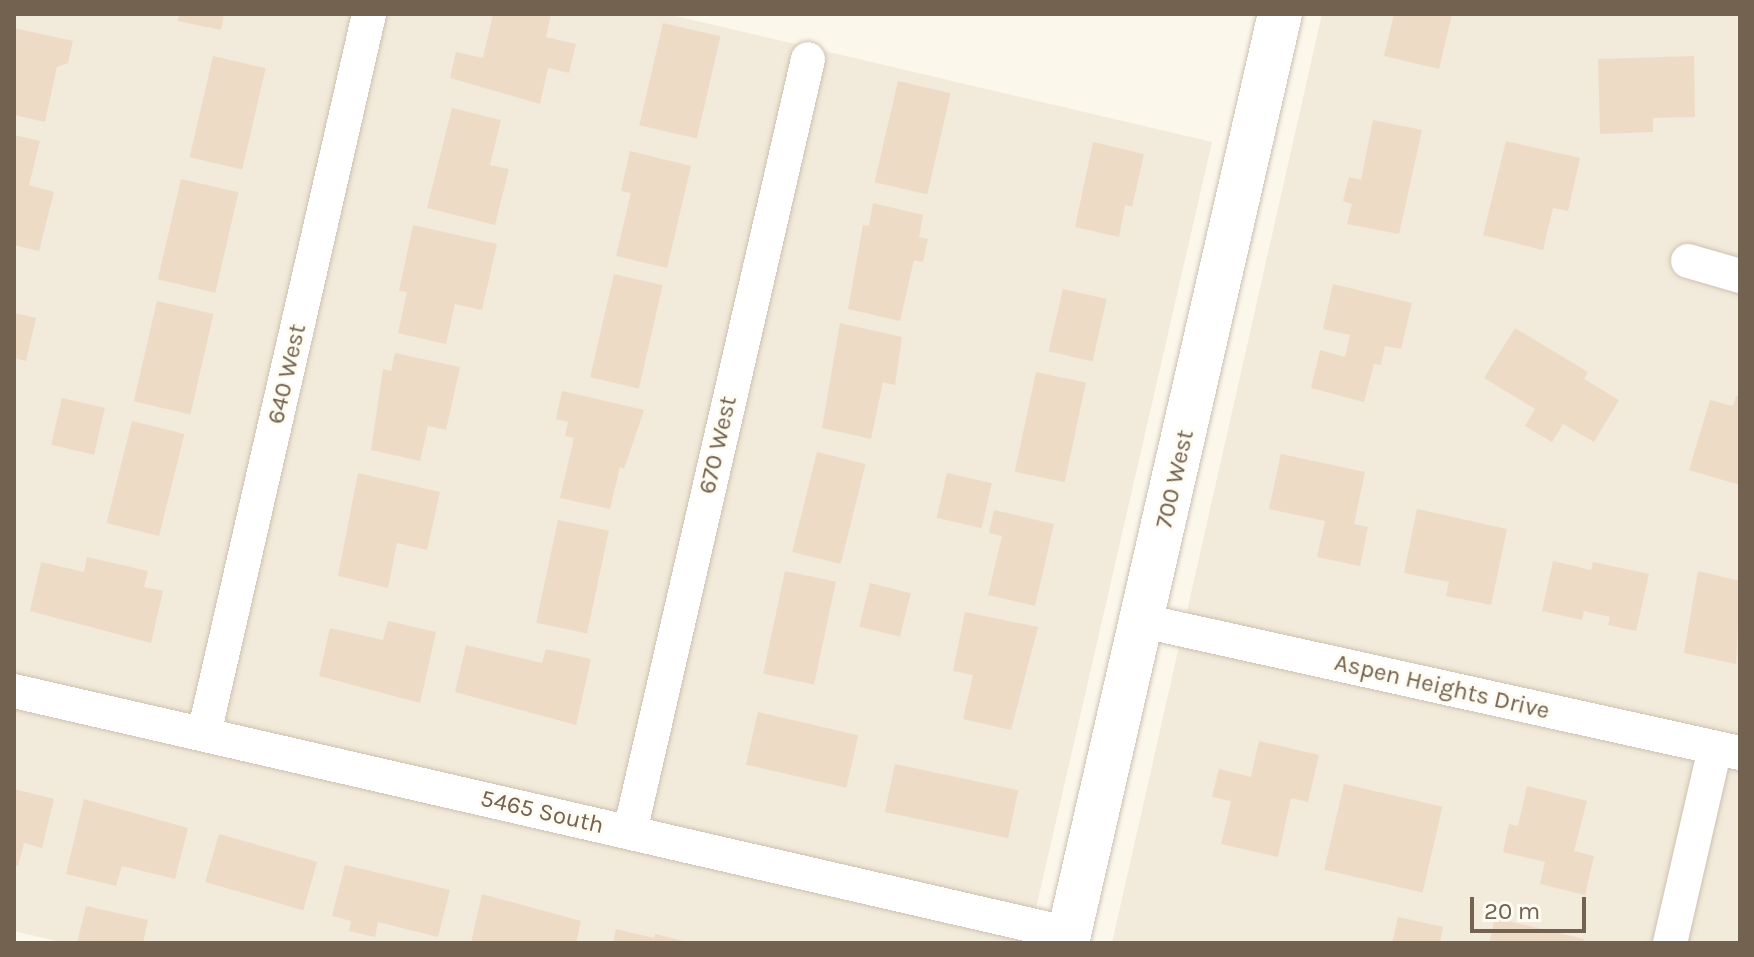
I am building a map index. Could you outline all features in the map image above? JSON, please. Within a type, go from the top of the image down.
[{"type":"main road","name":"700 West","points":[[1068,938],[1280,14]]},
{"type":"street","name":"640 West","points":[[204,734],[369,14]]},
{"type":"street","name":"670 West","points":[[630,832],[808,59]]},
{"type":"street","points":[[1688,261],[1740,276]]},
{"type":"street","name":"Aspen Heights Drive","points":[[1143,621],[1727,751]]},
{"type":"street","name":"5465 South","points":[[14,691],[630,832],[1068,938]]},
{"type":"street","points":[[1670,943],[1727,751]]},
{"type":"shaded area","points":[[14,14],[667,14],[1212,142],[1028,943],[65,943],[14,931]]},
{"type":"shaded area","points":[[1322,14],[1740,14],[1740,943],[1112,943]]},
{"type":"building","points":[[179,14],[224,14],[221,30],[178,21]]},
{"type":"building","points":[[493,14],[551,14],[546,37],[576,44],[569,73],[548,68],[540,104],[450,78],[456,52],[483,58]]},
{"type":"building","points":[[1394,14],[1452,14],[1439,69],[1384,56]]},
{"type":"building","points":[[663,23],[720,36],[697,139],[639,125]]},
{"type":"building","points":[[14,28],[73,41],[68,63],[57,67],[45,122],[14,115]]},
{"type":"building","points":[[213,56],[266,68],[242,169],[190,157]]},
{"type":"building","points":[[1694,56],[1695,117],[1653,118],[1653,132],[1600,134],[1598,59]]},
{"type":"building","points":[[898,81],[951,93],[927,194],[875,182]]},
{"type":"building","points":[[452,108],[501,120],[490,165],[509,169],[495,225],[427,208]]},
{"type":"building","points":[[1373,120],[1422,130],[1399,234],[1347,224],[1352,204],[1343,201],[1349,177],[1361,180]]},
{"type":"building","points":[[14,135],[40,141],[29,185],[54,192],[39,251],[14,245]]},
{"type":"building","points":[[1506,141],[1580,158],[1568,211],[1553,208],[1543,250],[1483,235]]},
{"type":"building","points":[[1093,142],[1144,154],[1132,207],[1125,205],[1119,237],[1075,227]]},
{"type":"building","points":[[630,151],[691,166],[667,268],[616,256],[631,193],[621,191]]},
{"type":"building","points":[[181,179],[238,192],[215,293],[158,279]]},
{"type":"building","points":[[873,203],[923,215],[919,237],[928,239],[923,262],[914,260],[900,321],[848,309],[863,225],[869,226]]},
{"type":"building","points":[[413,225],[497,244],[482,310],[455,304],[446,344],[398,333],[407,292],[399,291]]},
{"type":"building","points":[[614,274],[663,285],[639,389],[590,377]]},
{"type":"building","points":[[1333,284],[1412,303],[1401,349],[1385,346],[1381,365],[1374,364],[1364,402],[1311,388],[1320,350],[1345,357],[1350,335],[1323,329]]},
{"type":"building","points":[[1063,289],[1107,299],[1092,361],[1049,351]]},
{"type":"building","points":[[157,301],[214,314],[190,414],[134,401]]},
{"type":"building","points":[[14,313],[36,318],[26,361],[14,358]]},
{"type":"building","points":[[840,323],[902,337],[895,385],[883,382],[871,439],[822,428]]},
{"type":"building","points":[[1515,328],[1588,372],[1584,379],[1619,400],[1594,442],[1563,424],[1552,442],[1525,426],[1535,409],[1484,378]]},
{"type":"building","points":[[395,353],[460,367],[446,430],[428,426],[420,461],[371,450],[383,369],[391,371]]},
{"type":"building","points":[[1036,372],[1086,383],[1065,482],[1015,472]]},
{"type":"building","points":[[562,391],[644,410],[624,469],[620,467],[610,509],[560,498],[574,438],[565,436],[568,422],[556,419]]},
{"type":"building","points":[[1736,396],[1740,398],[1740,485],[1689,470],[1710,400],[1733,406]]},
{"type":"building","points":[[62,398],[105,408],[94,455],[51,445]]},
{"type":"building","points":[[132,421],[184,434],[159,536],[107,523]]},
{"type":"building","points":[[817,452],[866,464],[841,564],[792,552]]},
{"type":"building","points":[[1281,454],[1365,472],[1354,524],[1368,527],[1360,566],[1317,557],[1325,521],[1269,509]]},
{"type":"building","points":[[358,473],[440,492],[427,550],[397,543],[388,588],[338,576]]},
{"type":"building","points":[[947,473],[992,483],[981,528],[937,518]]},
{"type":"building","points":[[1417,509],[1507,529],[1491,605],[1446,596],[1449,582],[1404,573]]},
{"type":"building","points":[[994,510],[1054,524],[1035,606],[988,595],[1002,536],[989,533]]},
{"type":"building","points":[[558,520],[609,531],[587,634],[536,623]]},
{"type":"building","points":[[87,557],[148,571],[144,587],[163,591],[151,643],[30,611],[41,562],[84,572]]},
{"type":"building","points":[[1553,561],[1591,570],[1593,562],[1649,574],[1636,631],[1608,625],[1610,617],[1584,611],[1582,620],[1542,611]]},
{"type":"building","points":[[785,571],[836,582],[814,685],[763,674]]},
{"type":"building","points":[[1698,571],[1740,581],[1736,664],[1684,653]]},
{"type":"building","points":[[870,583],[911,593],[900,637],[859,627]]},
{"type":"building","points":[[965,612],[1038,627],[1011,730],[963,719],[973,675],[953,671]]},
{"type":"building","points":[[388,621],[436,632],[420,703],[319,676],[330,628],[383,640]]},
{"type":"building","points":[[466,645],[542,663],[546,649],[591,659],[576,725],[455,692]]},
{"type":"building","points":[[758,712],[858,735],[846,788],[746,765]]},
{"type":"building","points":[[1259,741],[1319,755],[1308,802],[1291,798],[1278,857],[1221,844],[1231,801],[1212,797],[1219,769],[1251,777]]},
{"type":"building","points":[[895,764],[1018,790],[1008,838],[885,812]]},
{"type":"building","points":[[1344,784],[1442,807],[1423,892],[1324,870]]},
{"type":"building","points":[[1527,786],[1587,801],[1574,851],[1594,856],[1585,895],[1540,884],[1545,862],[1503,852],[1509,824],[1518,826]]},
{"type":"building","points":[[14,789],[54,799],[42,848],[24,843],[18,866],[14,865]]},
{"type":"building","points":[[84,799],[188,828],[175,879],[122,866],[116,886],[66,874]]},
{"type":"building","points":[[219,834],[317,862],[303,910],[205,882]]},
{"type":"building","points":[[345,865],[450,890],[438,937],[378,922],[375,937],[349,931],[351,921],[332,916]]},
{"type":"building","points":[[482,894],[581,921],[576,943],[471,943]]},
{"type":"building","points":[[86,906],[148,920],[143,943],[77,943]]},
{"type":"building","points":[[1398,917],[1443,927],[1440,943],[1392,943]]},
{"type":"building","points":[[1495,918],[1584,939],[1583,943],[1489,943]]},
{"type":"building","points":[[616,929],[654,938],[655,934],[691,943],[613,943]]}]
